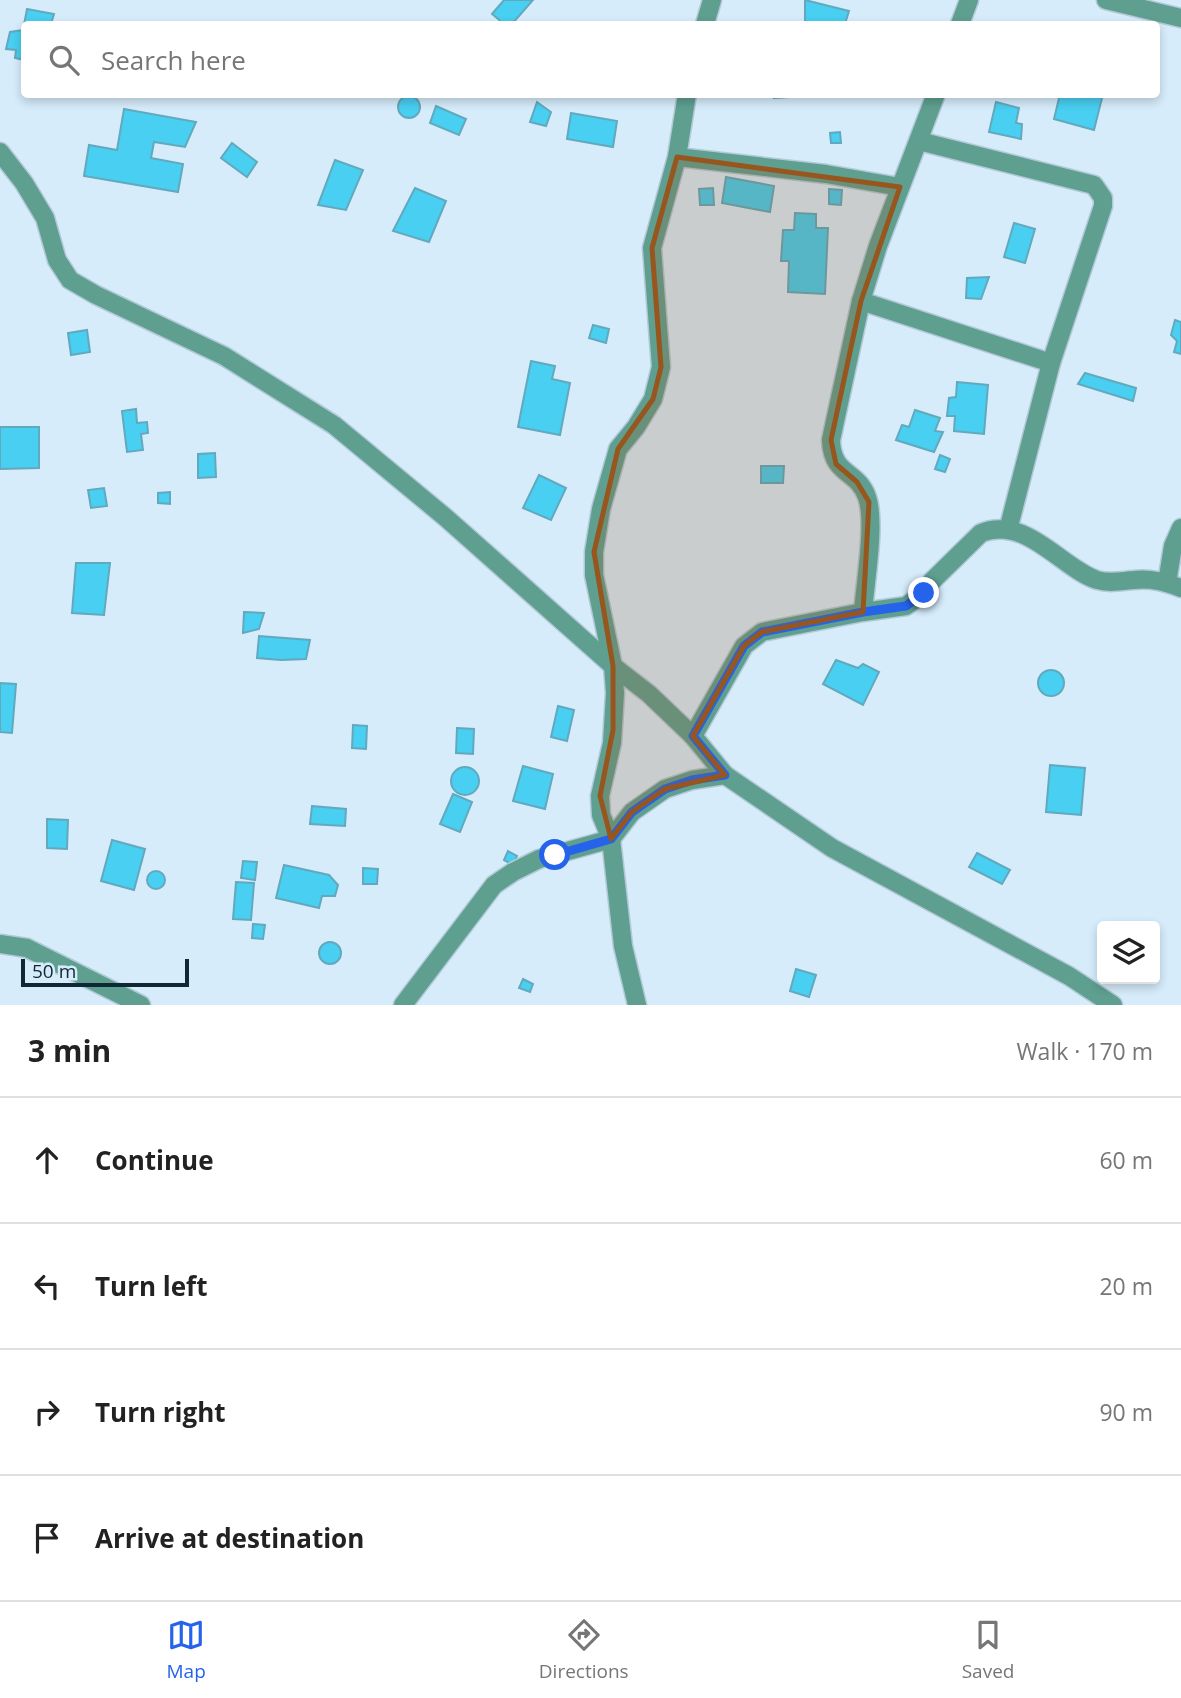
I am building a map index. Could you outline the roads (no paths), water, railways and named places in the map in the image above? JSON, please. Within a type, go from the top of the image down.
[{"type":"street","points":[[706,21],[712,0]]},
{"type":"street","points":[[961,21],[969,0]]},
{"type":"street","points":[[1106,0],[1181,18]]},
{"type":"street","points":[[637,1005],[623,946],[611,839],[601,815],[600,796],[613,730],[613,666],[594,575],[594,552],[601,509],[618,449],[636,427],[653,399],[661,367],[652,247],[677,157],[686,98]]},
{"type":"street","points":[[863,612],[870,526],[869,502],[858,481],[836,464],[831,451],[831,440],[861,301],[900,187],[935,98]]},
{"type":"street","points":[[919,141],[1094,185],[1100,190],[1103,206],[1051,363],[1008,530]]},
{"type":"street","points":[[0,152],[24,183],[45,218],[57,260],[70,280],[224,356],[334,425],[445,517],[649,695],[693,736],[725,775],[832,848],[1069,976],[1113,1005]]},
{"type":"street","points":[[677,157],[826,174],[900,187]]},
{"type":"street","points":[[861,301],[1051,363]]},
{"type":"street","points":[[693,736],[744,646],[751,639],[762,632],[906,606],[924,593],[982,533],[999,528],[1008,530],[1048,547],[1095,580],[1116,583],[1135,579],[1160,580],[1174,586],[1173,546],[1181,528]]},
{"type":"street","points":[[403,1005],[494,885],[538,859],[611,839],[632,812],[665,789],[692,780],[725,775]]},
{"type":"street","points":[[0,944],[27,948],[141,1005]]}]
